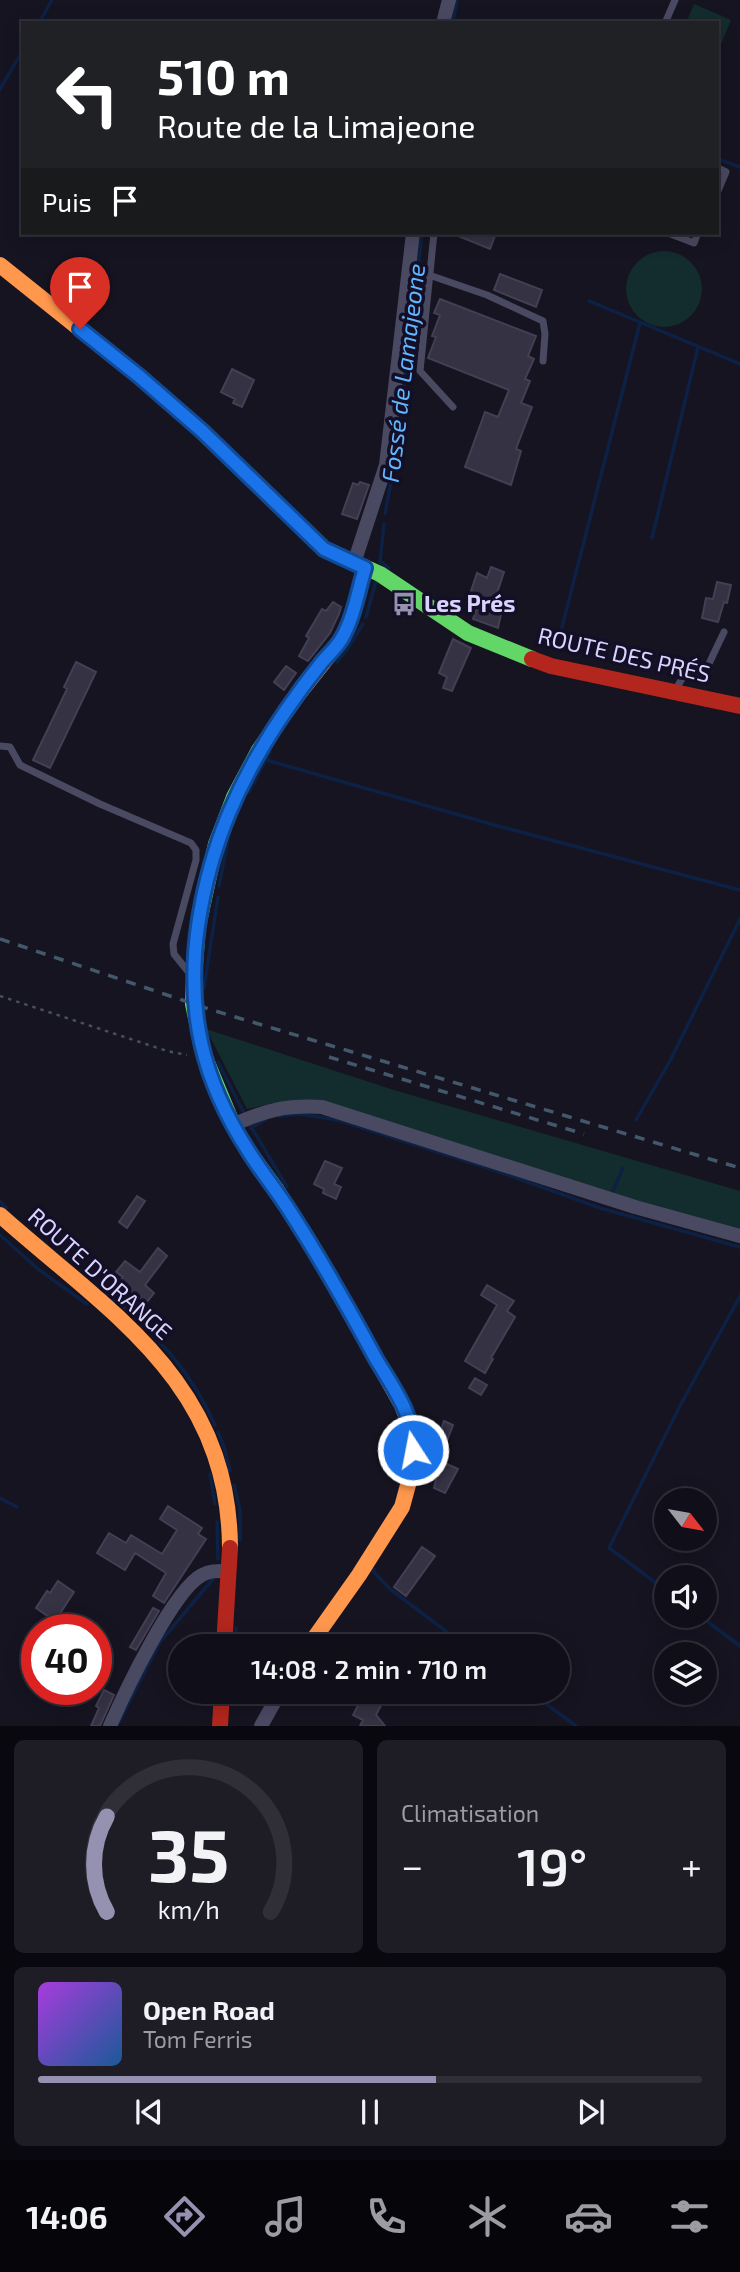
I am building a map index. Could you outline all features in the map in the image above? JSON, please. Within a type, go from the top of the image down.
[{"type":"street","points":[[444,21],[449,0]]},
{"type":"street","points":[[317,1634],[402,1507],[411,1474],[414,1436],[402,1405],[311,1244],[233,1125],[204,1055],[193,1004],[194,978],[198,926],[208,878],[216,844],[234,797],[288,707],[341,639],[351,619],[360,566],[386,465],[413,235]]},
{"type":"street","name":"ROUTE DES PRÉS","points":[[0,265],[140,377],[202,431],[324,549],[380,574],[468,633],[551,666],[740,706]]},
{"type":"street","points":[[233,1125],[276,1108],[299,1105],[322,1107],[635,1207],[740,1236]]},
{"type":"street","name":"ROUTE D'ORANGE","points":[[0,1215],[125,1321],[155,1351],[195,1404],[223,1484],[230,1540],[225,1634]]},
{"type":"street","points":[[110,1726],[135,1672],[172,1609],[204,1574],[229,1571]]},
{"type":"street","points":[[220,1726],[221,1704]]},
{"type":"street","points":[[261,1726],[273,1704]]},
{"type":"lane","points":[[667,21],[675,0]]},
{"type":"lane","points":[[719,168],[726,172],[719,189]]},
{"type":"lane","points":[[434,235],[420,371],[453,407]]},
{"type":"lane","points":[[673,235],[694,243],[697,235]]},
{"type":"lane","points":[[429,275],[487,295],[543,321],[543,361]]},
{"type":"lane","points":[[676,693],[679,682],[690,672],[705,671],[724,632]]},
{"type":"lane","points":[[0,746],[10,747],[20,765],[100,804],[191,843],[196,850],[196,860],[173,944],[174,954],[194,978]]},
{"type":"path","points":[[0,996],[167,1051],[204,1055]]},
{"type":"green space","points":[[694,4],[731,20],[719,50],[719,21],[687,21]]},
{"type":"green space","points":[[672,251],[685,257],[696,268],[702,281],[700,304],[685,321],[672,327],[656,327],[643,321],[628,304],[626,281],[632,268],[649,253]]},
{"type":"green space","points":[[206,1029],[394,1090],[740,1191],[740,1232],[309,1102],[273,1103],[247,1109]]},
{"type":"building","points":[[456,235],[495,235],[490,249]]},
{"type":"building","points":[[500,274],[542,290],[536,307],[494,290]]},
{"type":"building","points":[[440,299],[536,336],[528,356],[534,359],[525,379],[530,381],[521,403],[532,407],[516,449],[521,451],[511,485],[465,467],[485,412],[498,417],[509,390],[428,358],[436,337],[432,336],[440,315],[434,313]]},
{"type":"building","points":[[232,369],[254,380],[242,407],[233,403],[235,399],[221,392]]},
{"type":"building","points":[[360,482],[369,485],[357,519],[342,514],[353,483],[358,485]]},
{"type":"building","points":[[491,567],[504,572],[491,611],[501,614],[498,628],[473,619],[481,596],[471,591],[477,573],[487,578]]},
{"type":"building","points":[[717,582],[731,585],[727,603],[724,602],[718,622],[702,618],[706,598],[713,599]]},
{"type":"building","points":[[333,602],[341,607],[339,614],[330,633],[308,661],[299,656],[309,638],[306,636],[322,609],[326,611]]},
{"type":"building","points":[[453,639],[471,648],[452,691],[443,688],[447,677],[439,673]]},
{"type":"building","points":[[76,662],[96,672],[50,768],[33,760],[67,689],[64,687]]},
{"type":"building","points":[[286,666],[296,673],[284,690],[274,682]]},
{"type":"building","points":[[325,1161],[342,1168],[334,1184],[341,1187],[336,1199],[323,1193],[324,1189],[314,1184]]},
{"type":"building","points":[[137,1196],[145,1201],[127,1228],[119,1222]]},
{"type":"building","points":[[158,1248],[167,1256],[145,1285],[154,1293],[146,1303],[119,1282],[123,1277],[116,1272],[125,1261],[140,1272]]},
{"type":"building","points":[[487,1285],[514,1301],[507,1311],[515,1317],[485,1373],[465,1361],[497,1305],[481,1295]]},
{"type":"building","points":[[475,1378],[487,1385],[481,1395],[469,1388]]},
{"type":"building","points":[[444,1421],[453,1425],[433,1477],[424,1472]]},
{"type":"building","points":[[447,1464],[458,1469],[445,1493],[434,1488],[436,1479]]},
{"type":"building","points":[[168,1506],[202,1528],[198,1534],[206,1539],[164,1603],[153,1596],[166,1573],[135,1553],[125,1570],[97,1553],[109,1533],[126,1543],[131,1535],[162,1554],[177,1530],[160,1519]]},
{"type":"building","points":[[422,1547],[435,1556],[406,1596],[394,1587]]},
{"type":"building","points":[[58,1581],[74,1592],[60,1614],[45,1614],[36,1608],[47,1591],[50,1593]]},
{"type":"building","points":[[153,1608],[159,1611],[136,1650],[130,1647]]},
{"type":"building","points":[[359,1704],[382,1704],[376,1715],[385,1726],[360,1726],[363,1720],[353,1715]]},
{"type":"building","points":[[109,1705],[100,1726],[91,1726],[99,1708],[96,1706]]},
{"type":"waterway","points":[[40,21],[52,0]]},
{"type":"waterway","name":"Fossé de Lamajeone","points":[[453,21],[457,0]]},
{"type":"waterway","points":[[0,89],[21,53]]},
{"type":"waterway","points":[[719,159],[740,167]]},
{"type":"waterway","name":"Fossé de Lamajeone","points":[[385,514],[398,443],[422,235]]},
{"type":"waterway","points":[[589,301],[740,364]]},
{"type":"waterway","points":[[560,635],[640,323]]},
{"type":"waterway","points":[[652,538],[698,347]]},
{"type":"waterway","name":"Fossé de Lamajeone","points":[[380,562],[384,524]]},
{"type":"waterway","points":[[380,561],[389,568]]},
{"type":"waterway","name":"Fossé de Lamajeone","points":[[366,617],[376,581]]},
{"type":"waterway","name":"Fossé de Lamajeone","points":[[337,662],[363,624]]},
{"type":"waterway","name":"Fossé de Lamajeone","points":[[249,792],[270,752]]},
{"type":"waterway","points":[[266,760],[498,826],[740,890]]},
{"type":"waterway","name":"Fossé de Lamajeone","points":[[219,886],[228,840]]},
{"type":"waterway","name":"Fossé de Lamajeone","points":[[204,988],[218,897]]},
{"type":"waterway","points":[[636,1120],[671,1059],[740,919]]},
{"type":"waterway","name":"Fossé de Lamajeone","points":[[218,1062],[243,1111]]},
{"type":"waterway","points":[[279,1116],[301,1114],[338,1120],[500,1172],[600,1208],[740,1247]]},
{"type":"waterway","points":[[251,1128],[268,1118]]},
{"type":"waterway","name":"Fossé de Lamajeone","points":[[250,1125],[287,1187]]},
{"type":"waterway","points":[[613,1191],[623,1168]]},
{"type":"waterway","points":[[0,1201],[6,1208]]},
{"type":"waterway","points":[[0,1235],[38,1269],[87,1304]]},
{"type":"waterway","points":[[105,1292],[139,1320],[169,1351],[194,1386],[215,1425]]},
{"type":"waterway","points":[[654,1581],[609,1548],[681,1404],[740,1296]]},
{"type":"waterway","points":[[218,1432],[230,1471]]},
{"type":"waterway","points":[[210,1474],[215,1504]]},
{"type":"waterway","points":[[234,1485],[240,1510],[240,1540]]},
{"type":"waterway","points":[[0,1498],[17,1507]]},
{"type":"waterway","points":[[217,1522],[218,1559]]},
{"type":"waterway","name":"Fossé de Lamajeone","points":[[374,1569],[390,1589],[450,1634]]},
{"type":"waterway","points":[[118,1724],[160,1642],[213,1579]]},
{"type":"waterway","points":[[236,1628],[236,1634]]},
{"type":"waterway","points":[[716,1628],[740,1646]]},
{"type":"waterway","name":"Fossé de Lamajeone","points":[[546,1704],[576,1726]]},
{"type":"railway","points":[[0,939],[212,1010],[740,1168]]},
{"type":"railway","points":[[329,1057],[584,1134]]},
{"type":"traffic: fast","points":[[305,531],[324,549],[380,574],[468,633],[532,659]]},
{"type":"traffic: fast","points":[[276,1189],[233,1125],[204,1055],[193,1004],[194,978],[198,926],[216,844],[234,797],[259,750],[300,692]]},
{"type":"traffic: slow","points":[[0,265],[140,377],[202,431],[305,531]]},
{"type":"traffic: slow","points":[[300,692],[341,640],[351,619],[365,568]]},
{"type":"traffic: slow","points":[[276,1189],[311,1244],[402,1405],[414,1436],[411,1474],[402,1507],[317,1634]]},
{"type":"traffic: slow","points":[[0,1215],[121,1320],[156,1356],[186,1396],[209,1440],[224,1490],[230,1548]]},
{"type":"traffic: jam","points":[[532,659],[551,666],[740,706]]},
{"type":"traffic: jam","points":[[225,1634],[230,1548]]},
{"type":"traffic: jam","points":[[220,1726],[221,1704]]},
{"type":"place","name":"Les Prés","points":[[404,604]]},
{"type":"route","points":[[80,329],[202,431],[324,549],[365,568],[351,619],[341,639],[288,707],[234,797],[216,844],[198,926],[193,1004],[204,1055],[233,1125],[311,1244],[389,1381],[414,1436],[413,1450]]}]
